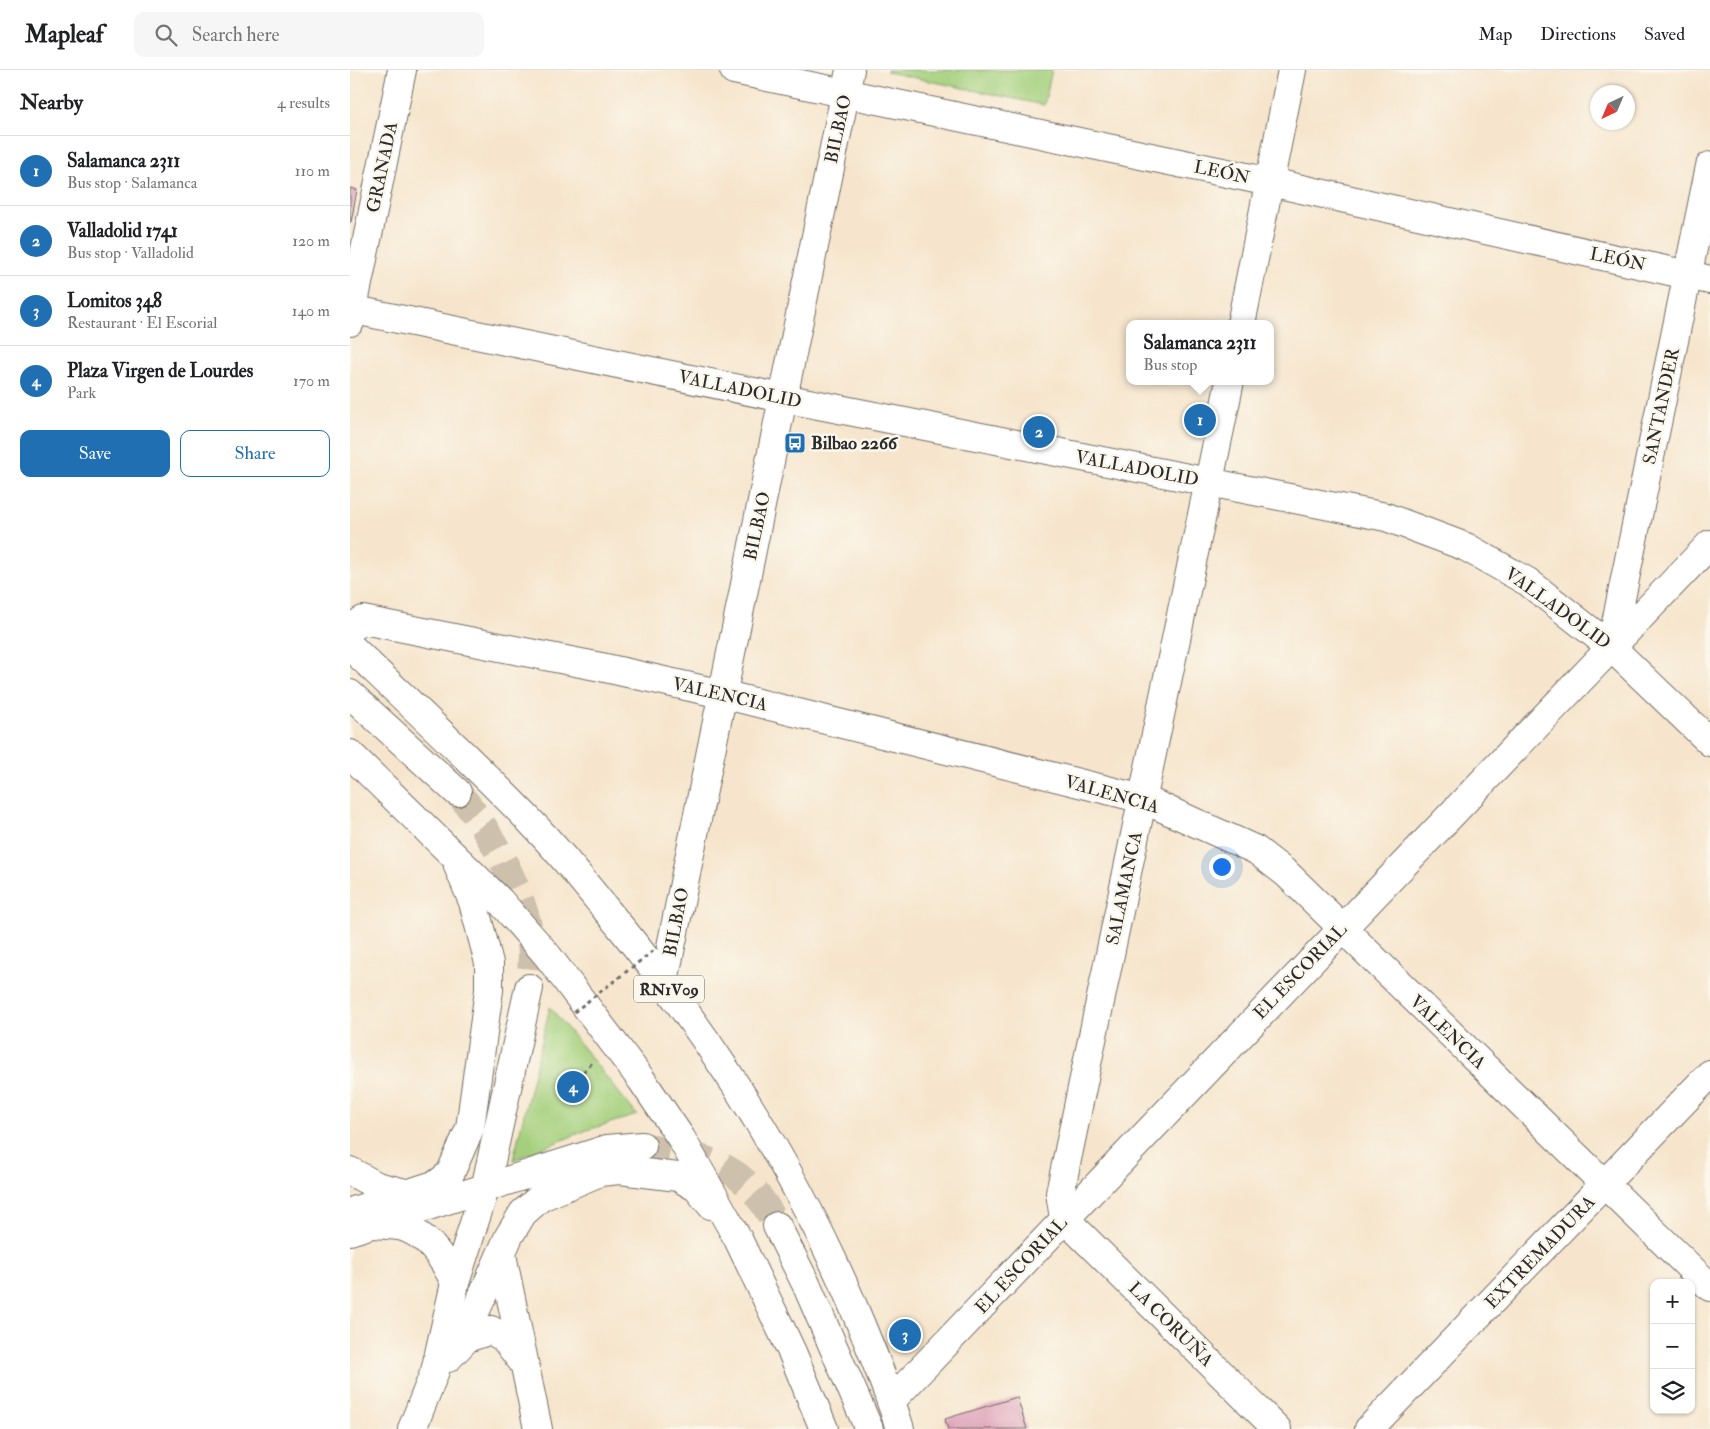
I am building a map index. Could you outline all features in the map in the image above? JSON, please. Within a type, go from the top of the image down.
[{"type":"street","name":"GRANADA","points":[[351,314],[402,70]]},
{"type":"street","name":"LEÓN","points":[[734,70],[848,82],[1270,182],[1699,277]]},
{"type":"street","points":[[1242,320],[1292,70]]},
{"type":"street","name":"BILBAO","points":[[664,981],[848,82]]},
{"type":"street","name":"SANTANDER","points":[[1611,647],[1699,277],[1710,166]]},
{"type":"street","name":"VALLADOLID","points":[[351,314],[1386,517],[1466,547],[1528,582],[1611,647],[1710,742]]},
{"type":"street","name":"SALAMANCA","points":[[1064,1218],[1060,1193],[1229,385]]},
{"type":"street","name":"EL ESCORIAL","points":[[891,1400],[1710,544]]},
{"type":"street","name":"VALENCIA","points":[[350,629],[363,620],[601,667],[722,694],[1143,799],[1256,850],[1287,874],[1710,1287]]},
{"type":"street","name":"RN1V09","points":[[350,646],[528,819],[567,862],[664,981],[730,1076],[814,1220],[837,1268],[891,1400],[900,1429]]},
{"type":"street","points":[[350,694],[457,792]]},
{"type":"street","points":[[350,754],[451,851],[500,902],[547,955],[642,1079],[681,1138],[738,1240],[824,1429]]},
{"type":"street","points":[[350,1212],[437,1184],[450,1174],[470,1128],[489,990],[490,963],[473,902],[451,851]]},
{"type":"street","points":[[412,1429],[435,1371],[456,1283],[485,1189],[529,988]]},
{"type":"street","name":"EXTREMADURA","points":[[1369,1429],[1710,1074]]},
{"type":"street","points":[[363,1228],[607,1149],[642,1146]]},
{"type":"street","points":[[435,1371],[477,1308],[502,1256],[509,1236],[523,1212],[541,1198],[600,1172],[620,1170],[678,1177],[697,1188],[738,1240]]},
{"type":"street","points":[[350,1171],[377,1186],[406,1193]]},
{"type":"street","name":"LA CORUÑA","points":[[1064,1218],[1277,1429]]},
{"type":"street","points":[[777,1226],[806,1284],[869,1429]]},
{"type":"street","points":[[363,1228],[403,1227],[419,1236],[433,1248],[456,1283]]},
{"type":"street","points":[[502,1256],[538,1429]]},
{"type":"street","points":[[435,1371],[467,1338],[491,1330],[504,1338],[523,1362]]},
{"type":"path","points":[[574,1012],[657,948]]},
{"type":"path","points":[[566,1089],[600,1056]]},
{"type":"green space","points":[[887,70],[1052,70],[1044,105],[887,72]]},
{"type":"green space","points":[[550,1007],[637,1115],[587,1130],[513,1160]]},
{"type":"building","points":[[350,188],[357,190],[351,222],[350,222]]},
{"type":"building","points":[[1017,1397],[1027,1429],[948,1429],[945,1419]]},
{"type":"tunnel","points":[[457,792],[493,842],[504,862],[521,903],[532,948],[529,988]]},
{"type":"tunnel","points":[[642,1146],[686,1155],[722,1166],[751,1188],[777,1226]]},
{"type":"place","name":"Salamanca 2311","points":[[1200,420]]},
{"type":"place","name":"Valladolid 1741","points":[[1039,432]]},
{"type":"place","name":"Bilbao 2266","points":[[795,443]]},
{"type":"place","name":"Plaza Virgen de Lourdes","points":[[573,1087]]},
{"type":"place","name":"Lomitos 348","points":[[905,1335]]}]
